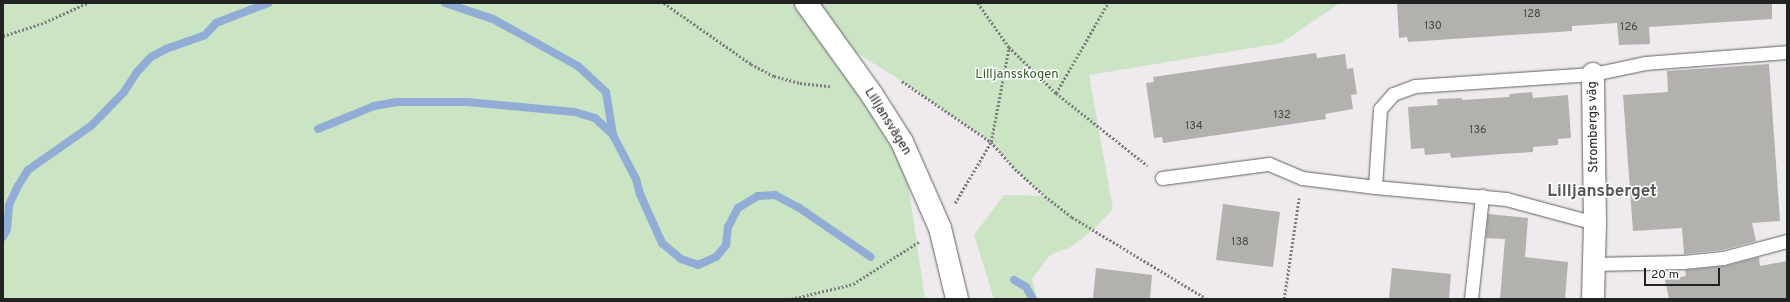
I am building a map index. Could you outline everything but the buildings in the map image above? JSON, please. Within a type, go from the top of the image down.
[{"type":"street","name":"Lilljansvägen","points":[[806,3],[902,142],[940,228],[957,299]]},
{"type":"street","name":"Strombergs väg","points":[[1593,74],[1595,223],[1593,299]]},
{"type":"lane","points":[[1375,187],[1380,109],[1393,94],[1415,86],[1593,74],[1646,63],[1787,52]]},
{"type":"lane","points":[[1162,178],[1269,164],[1302,178],[1375,187],[1506,199],[1595,223]]},
{"type":"lane","points":[[1471,299],[1482,196]]},
{"type":"lane","points":[[1594,264],[1683,262],[1723,258],[1787,242]]},
{"type":"path","points":[[3,36],[41,24],[87,3]]},
{"type":"path","points":[[664,3],[751,64],[774,76],[800,83],[830,86]]},
{"type":"path","points":[[978,3],[1009,47],[1056,93],[1162,178]]},
{"type":"path","points":[[1056,93],[1108,3]]},
{"type":"path","points":[[902,81],[990,142],[1015,169],[1045,196],[1072,217],[1208,299]]},
{"type":"path","points":[[1284,299],[1302,178]]},
{"type":"green space","name":"Lilljansskogen","points":[[3,3],[1340,3],[1281,43],[1089,75],[1113,209],[1093,230],[1071,247],[1050,255],[1032,279],[1037,299],[994,299],[974,235],[1004,195],[1045,196],[1015,169],[991,142],[902,81],[831,37],[902,142],[925,299],[3,299]]},
{"type":"waterway","points":[[3,237],[7,229],[9,205],[28,170],[92,125],[124,92],[137,72],[151,57],[166,49],[205,35],[216,23],[268,3]]},
{"type":"waterway","points":[[445,3],[493,19],[578,66],[606,92],[613,135]]},
{"type":"waterway","points":[[318,129],[374,106],[397,102],[467,102],[575,112],[595,118],[613,135],[636,179],[640,194],[662,243],[681,259],[698,265],[716,257],[726,245],[728,227],[738,208],[758,196],[775,195],[798,207],[871,257]]},
{"type":"waterway","points":[[1014,280],[1026,287],[1033,299]]},
{"type":"district","name":"Lilljansberget","points":[[1602,193]]}]
